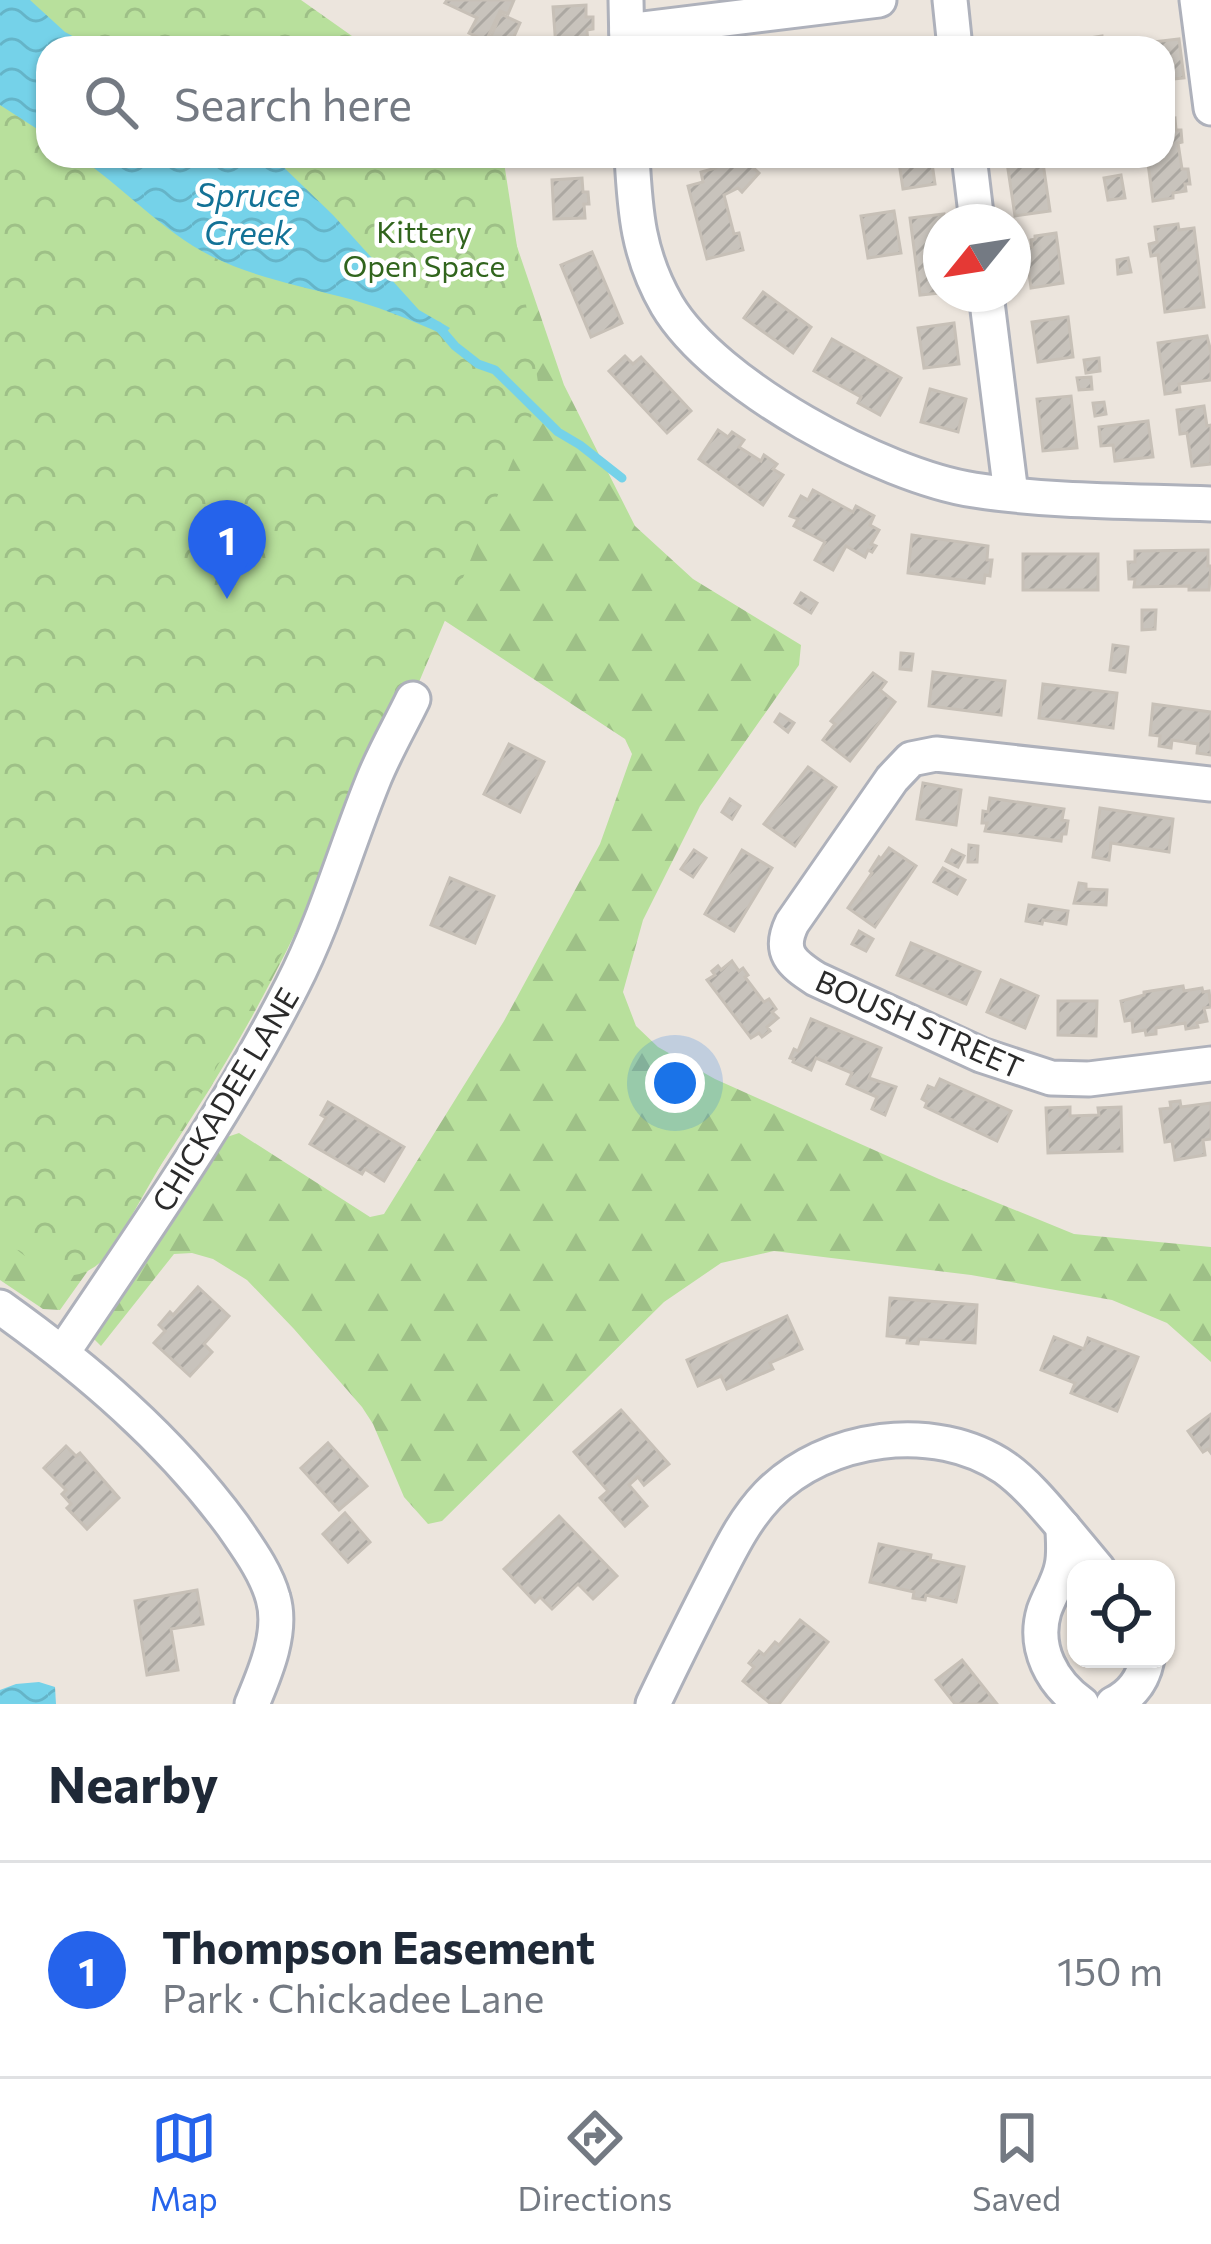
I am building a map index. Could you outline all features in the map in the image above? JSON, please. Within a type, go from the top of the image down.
[{"type":"street","points":[[626,26],[879,0]]},
{"type":"street","points":[[950,0],[954,36]]},
{"type":"street","points":[[1197,0],[1211,108]]},
{"type":"street","points":[[633,168],[635,217],[645,258],[669,309],[709,354],[818,431],[937,483],[1011,494],[1211,504]]},
{"type":"street","points":[[970,168],[975,204]]},
{"type":"street","points":[[988,312],[1011,494]]},
{"type":"street","name":"CHICKADEE LANE","points":[[63,1352],[254,1058],[329,905],[374,779],[413,699]]},
{"type":"street","name":"BOUSH STREET","points":[[1211,784],[936,754],[910,759],[785,939],[794,964],[816,979],[1029,1073],[1089,1078],[1211,1064]]},
{"type":"street","points":[[0,1306],[63,1352],[183,1464],[263,1573],[274,1601],[276,1626],[252,1704]]},
{"type":"street","points":[[653,1704],[740,1531],[767,1496],[812,1461],[897,1440],[962,1449],[1005,1468],[1090,1560]]},
{"type":"street","points":[[1063,1527],[1061,1572],[1046,1606],[1040,1638],[1060,1686],[1082,1704]]},
{"type":"street","points":[[1113,1704],[1130,1694],[1145,1668]]},
{"type":"green space","name":"Kittery Open Space","points":[[0,0],[301,0],[352,36],[36,36],[36,168],[505,168],[540,395],[368,803],[112,1250],[97,1265],[69,1275],[41,1267],[0,1235]]},
{"type":"green space","name":"Kittery Open Space","points":[[0,157],[36,157],[36,168],[490,168],[564,385],[635,526],[693,579],[801,645],[799,665],[700,806],[643,920],[623,992],[636,1026],[658,1047],[715,1079],[1074,1234],[1211,1247],[1211,1362],[1167,1323],[1112,1300],[971,1275],[774,1251],[721,1263],[664,1302],[442,1521],[428,1524],[404,1497],[362,1407],[247,1280],[213,1259],[174,1254],[101,1346],[92,1337],[227,1137],[239,1133],[370,1217],[384,1214],[504,1021],[600,844],[632,754],[625,739],[436,615],[286,952],[167,1156],[60,1310],[43,1309],[0,1280]]},
{"type":"water","points":[[0,0],[30,0],[72,36],[36,36],[36,128],[0,105]]},
{"type":"water","name":"Spruce Creek","points":[[93,168],[284,168],[419,310],[450,328],[444,335],[379,308],[258,275],[213,257],[177,235]]},
{"type":"water","points":[[39,1682],[55,1687],[56,1704],[0,1704],[0,1690]]},
{"type":"building","points":[[514,0],[508,14],[500,11],[488,36],[469,33],[477,18],[445,3]]},
{"type":"building","points":[[586,5],[593,29],[587,30],[587,36],[555,36],[553,7]]},
{"type":"building","points":[[501,14],[520,23],[514,36],[491,36]]},
{"type":"building","points":[[1175,39],[1179,39],[1184,78],[1175,79]]},
{"type":"building","points":[[1175,118],[1176,130],[1181,130],[1182,169],[1188,169],[1190,184],[1185,184],[1186,191],[1173,193],[1173,198],[1153,201],[1149,168],[1175,168]]},
{"type":"building","points":[[754,168],[759,173],[742,192],[738,188],[724,195],[743,250],[707,259],[688,186],[703,182],[701,172]]},
{"type":"building","points":[[900,168],[933,168],[935,184],[903,189]]},
{"type":"building","points":[[1008,168],[1044,168],[1050,211],[1031,214],[1031,204],[1013,204]]},
{"type":"building","points":[[1121,175],[1125,198],[1108,200],[1104,178]]},
{"type":"building","points":[[582,178],[589,204],[584,204],[585,218],[554,219],[552,180]]},
{"type":"building","points":[[894,211],[901,253],[868,258],[861,216]]},
{"type":"building","points":[[923,216],[923,295],[920,295],[910,218]]},
{"type":"building","points":[[1178,224],[1179,230],[1194,228],[1204,307],[1165,312],[1158,255],[1151,256],[1149,244],[1157,242],[1155,227]]},
{"type":"building","points":[[1056,233],[1063,283],[1031,288],[1031,240]]},
{"type":"building","points":[[592,252],[622,323],[591,337],[561,265]]},
{"type":"building","points":[[1128,258],[1131,272],[1118,274],[1117,260]]},
{"type":"building","points":[[763,292],[811,327],[793,353],[744,318]]},
{"type":"building","points":[[1068,317],[1073,357],[1038,362],[1032,322]]},
{"type":"building","points":[[954,323],[959,364],[924,368],[918,328]]},
{"type":"building","points":[[1207,336],[1211,380],[1179,384],[1180,392],[1165,394],[1158,343]]},
{"type":"building","points":[[832,339],[901,378],[880,415],[858,403],[861,397],[814,371]]},
{"type":"building","points":[[625,356],[633,364],[641,357],[691,411],[667,433],[609,371]]},
{"type":"building","points":[[1099,358],[1100,371],[1086,373],[1084,360]]},
{"type":"building","points":[[1091,377],[1092,389],[1079,390],[1077,378]]},
{"type":"building","points":[[930,389],[966,399],[958,432],[921,422]]},
{"type":"building","points":[[1071,396],[1077,448],[1043,451],[1037,399]]},
{"type":"building","points":[[1104,402],[1106,414],[1095,416],[1093,403]]},
{"type":"building","points":[[1204,406],[1207,426],[1211,425],[1211,464],[1192,466],[1187,433],[1180,434],[1177,410]]},
{"type":"building","points":[[1148,421],[1153,457],[1115,461],[1113,445],[1101,446],[1099,427]]},
{"type":"building","points":[[718,430],[744,440],[739,447],[761,461],[764,455],[777,464],[773,469],[783,475],[763,505],[699,459]]},
{"type":"building","points":[[813,490],[853,512],[856,506],[874,516],[870,525],[879,530],[872,552],[868,550],[865,557],[846,546],[833,570],[815,560],[825,542],[794,526],[798,519],[790,516],[801,496],[808,500]]},
{"type":"building","points":[[912,535],[988,546],[990,576],[985,575],[984,583],[908,573]]},
{"type":"building","points":[[1208,550],[1209,590],[1134,587],[1135,579],[1129,579],[1128,562],[1135,562],[1135,551]]},
{"type":"building","points":[[1023,554],[1098,554],[1098,590],[1023,590]]},
{"type":"building","points":[[801,593],[817,603],[811,613],[795,603]]},
{"type":"building","points":[[1142,610],[1156,610],[1155,629],[1142,630]]},
{"type":"building","points":[[1113,645],[1128,647],[1125,672],[1110,670]]},
{"type":"building","points":[[901,653],[913,654],[911,670],[900,669]]},
{"type":"building","points":[[933,672],[1005,681],[1001,715],[929,706]]},
{"type":"building","points":[[873,673],[886,682],[880,690],[895,702],[850,761],[823,740],[835,724],[831,721]]},
{"type":"building","points":[[1043,684],[1117,693],[1113,728],[1039,718]]},
{"type":"building","points":[[1153,704],[1211,712],[1211,755],[1197,753],[1198,744],[1172,740],[1171,748],[1159,746],[1160,736],[1150,735]]},
{"type":"building","points":[[780,714],[794,723],[788,732],[775,722]]},
{"type":"building","points":[[509,744],[544,762],[520,812],[484,794]]},
{"type":"building","points":[[808,767],[836,787],[795,846],[764,824]]},
{"type":"building","points":[[923,783],[961,790],[956,825],[917,819]]},
{"type":"building","points":[[990,798],[1064,809],[1066,834],[1061,841],[985,831],[983,811],[988,812]]},
{"type":"building","points":[[730,799],[740,806],[732,819],[722,812]]},
{"type":"building","points":[[1100,808],[1173,819],[1169,852],[1111,843],[1109,860],[1093,857]]},
{"type":"building","points":[[969,845],[978,846],[977,862],[968,862]]},
{"type":"building","points":[[889,848],[916,866],[875,927],[848,908]]},
{"type":"building","points":[[694,850],[706,858],[693,877],[681,869]]},
{"type":"building","points":[[742,850],[772,868],[734,931],[705,914]]},
{"type":"building","points":[[952,850],[964,856],[958,867],[946,861]]},
{"type":"building","points":[[943,868],[965,880],[957,894],[934,882]]},
{"type":"building","points":[[450,878],[494,896],[475,943],[431,925]]},
{"type":"building","points":[[1079,883],[1086,884],[1086,889],[1107,890],[1106,905],[1074,903]]},
{"type":"building","points":[[1029,905],[1068,911],[1066,924],[1026,921]]},
{"type":"building","points":[[859,931],[873,939],[866,951],[852,944]]},
{"type":"building","points":[[911,943],[980,972],[966,1004],[897,975]]},
{"type":"building","points":[[732,961],[739,971],[743,968],[764,1002],[769,999],[776,1009],[772,1012],[778,1018],[762,1037],[759,1033],[751,1038],[707,980],[718,966],[721,970]]},
{"type":"building","points":[[1001,980],[1038,996],[1025,1028],[987,1012]]},
{"type":"building","points":[[1183,986],[1184,991],[1209,991],[1211,1007],[1204,1008],[1207,1021],[1186,1029],[1185,1023],[1156,1028],[1156,1034],[1133,1032],[1121,1001]]},
{"type":"building","points":[[1058,1001],[1097,1001],[1096,1036],[1058,1035]]},
{"type":"building","points":[[811,1019],[881,1048],[869,1078],[896,1087],[885,1115],[872,1109],[877,1097],[847,1084],[852,1073],[816,1058],[811,1070],[793,1062],[790,1058],[794,1049],[798,1051]]},
{"type":"building","points":[[940,1079],[1011,1111],[997,1141],[925,1107],[927,1102],[922,1099],[928,1086],[935,1089]]},
{"type":"building","points":[[1180,1101],[1181,1107],[1211,1103],[1211,1139],[1203,1140],[1205,1155],[1175,1160],[1172,1141],[1165,1142],[1160,1109]]},
{"type":"building","points":[[328,1102],[404,1147],[384,1181],[310,1144],[326,1118],[321,1115]]},
{"type":"building","points":[[1070,1107],[1070,1116],[1099,1115],[1098,1108],[1121,1107],[1122,1151],[1048,1153],[1046,1108]]},
{"type":"building","points":[[198,1287],[229,1316],[204,1344],[212,1352],[190,1376],[154,1343],[165,1331],[159,1325]]},
{"type":"building","points":[[890,1298],[977,1305],[975,1343],[919,1339],[918,1344],[887,1336]]},
{"type":"building","points":[[787,1316],[802,1349],[770,1363],[773,1369],[727,1389],[721,1376],[698,1386],[687,1360]]},
{"type":"building","points":[[1054,1337],[1084,1349],[1088,1338],[1138,1357],[1117,1411],[1071,1393],[1075,1383],[1041,1370]]},
{"type":"building","points":[[621,1410],[669,1464],[644,1485],[638,1477],[629,1485],[647,1506],[625,1526],[600,1498],[608,1491],[574,1452]]},
{"type":"building","points":[[1211,1414],[1211,1453],[1203,1452],[1188,1431]]},
{"type":"building","points":[[328,1443],[367,1486],[339,1510],[301,1468]]},
{"type":"building","points":[[66,1446],[76,1456],[80,1453],[119,1498],[87,1529],[67,1508],[71,1504],[62,1494],[66,1490],[44,1468]]},
{"type":"building","points":[[345,1513],[370,1542],[348,1562],[323,1534]]},
{"type":"building","points":[[559,1516],[617,1576],[593,1599],[578,1584],[552,1609],[540,1597],[535,1602],[504,1569]]},
{"type":"building","points":[[879,1544],[964,1567],[956,1602],[926,1595],[925,1600],[913,1598],[914,1592],[870,1582]]},
{"type":"building","points":[[197,1590],[203,1624],[171,1629],[178,1670],[147,1675],[135,1601]]},
{"type":"building","points":[[800,1620],[828,1642],[779,1704],[771,1704],[743,1681],[754,1667],[749,1663],[759,1651],[764,1655],[775,1642],[779,1645]]},
{"type":"building","points":[[962,1660],[997,1704],[955,1704],[936,1680]]},
{"type":"waterway","points":[[438,326],[478,364],[495,370],[558,432],[622,478]]},
{"type":"place","name":"Thompson Easement","points":[[227,599]]}]
